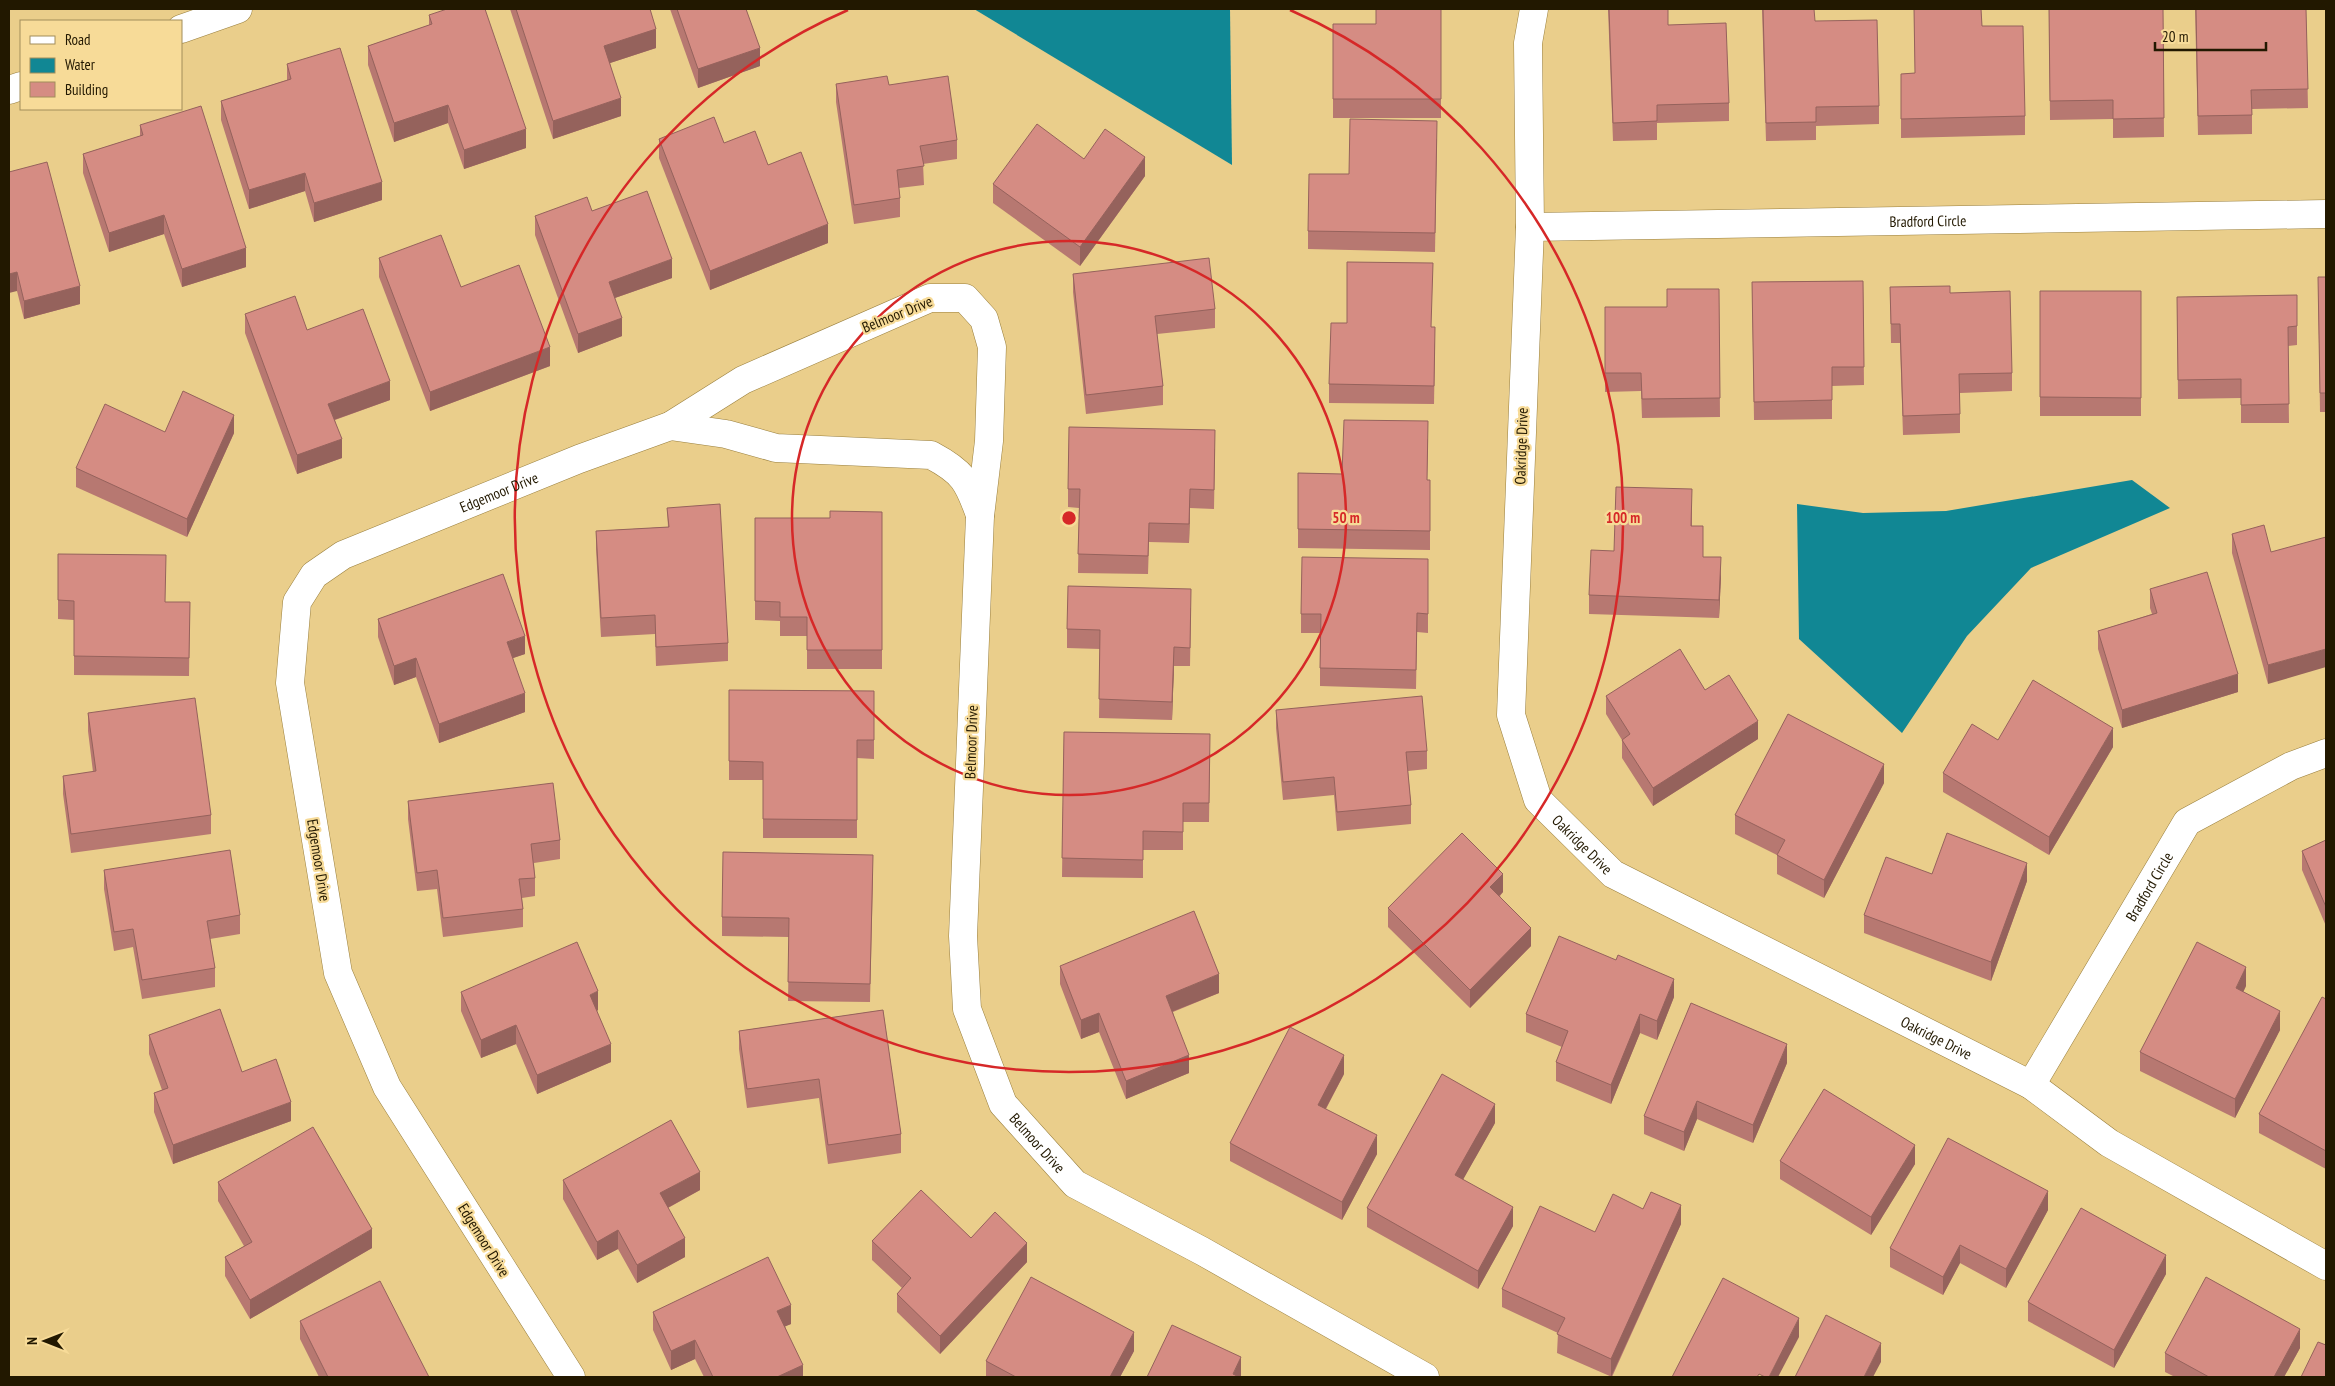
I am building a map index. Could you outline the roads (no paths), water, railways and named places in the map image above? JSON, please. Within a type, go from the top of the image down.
[{"type":"street","points":[[182,29],[238,9]]},
{"type":"street","name":"Oakridge Drive","points":[[1534,9],[1528,43],[1530,227],[1511,715],[1538,800],[1613,874],[2031,1085],[2109,1143],[2326,1266]]},
{"type":"street","name":"Bradford Circle","points":[[1530,227],[2326,214]]},
{"type":"street","name":"Belmoor Drive","points":[[579,459],[670,426],[743,380],[930,298],[965,298],[984,319],[992,347],[989,441],[980,516],[964,936],[967,1009],[1003,1104],[1075,1184],[1202,1251],[1425,1377]]},
{"type":"street","points":[[670,426],[726,434],[776,448],[931,455],[954,467],[970,487],[980,516]]},
{"type":"street","name":"Edgemoor Drive","points":[[571,1377],[387,1087],[338,973],[290,683],[297,602],[314,575],[343,555],[579,459]]},
{"type":"street","name":"Bradford Circle","points":[[2031,1085],[2187,822],[2291,766],[2326,753]]},
{"type":"water","points":[[974,9],[1230,9],[1232,165]]},
{"type":"water","points":[[2132,480],[2170,508],[2031,568],[1967,636],[1902,733],[1799,639],[1797,504],[1863,513],[1946,511]]}]
